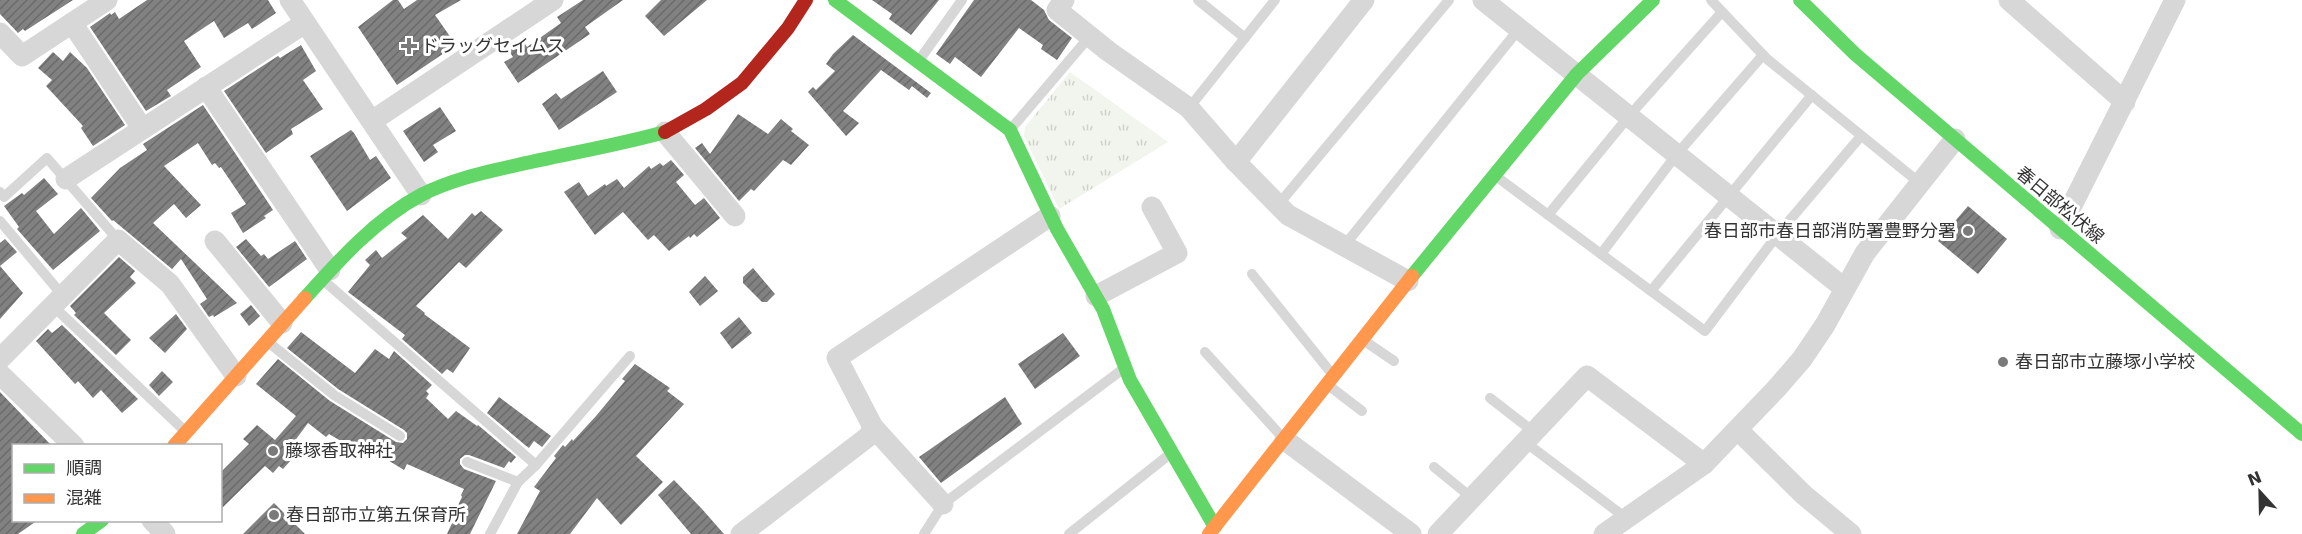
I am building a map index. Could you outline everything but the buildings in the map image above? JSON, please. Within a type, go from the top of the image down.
[{"type":"street","points":[[0,33],[22,56],[107,0]]},
{"type":"street","points":[[290,0],[420,195]]},
{"type":"street","points":[[372,121],[553,0]]},
{"type":"street","points":[[176,444],[326,275],[380,224],[420,195],[464,177],[665,132],[706,109],[742,83],[788,28],[806,0]]},
{"type":"street","points":[[835,0],[1010,130],[1050,216],[1103,309],[1130,380],[1172,452],[1212,531],[1408,281],[1576,74],[1653,0]]},
{"type":"street","points":[[1064,0],[1057,10],[1089,36],[1190,108],[1236,162],[1288,215],[1408,281]]},
{"type":"street","points":[[1236,162],[1364,0]]},
{"type":"street","points":[[1483,0],[1844,288]]},
{"type":"street","points":[[2009,0],[2125,102]]},
{"type":"street","points":[[2060,229],[2175,0]]},
{"type":"street","name":"春日部松伏線","points":[[1804,2],[1855,54],[2302,434]]},
{"type":"street","points":[[72,23],[142,128]]},
{"type":"street","points":[[66,179],[305,23]]},
{"type":"street","points":[[206,87],[326,275]]},
{"type":"street","points":[[665,132],[735,216]]},
{"type":"street","points":[[1604,534],[1704,464],[1802,359],[1825,325],[1865,253],[1955,139]]},
{"type":"street","points":[[1096,297],[1177,253],[1152,207]]},
{"type":"street","points":[[943,504],[873,427],[837,358],[1050,216]]},
{"type":"street","points":[[0,359],[118,240],[170,284],[237,376]]},
{"type":"street","points":[[214,241],[282,323]]},
{"type":"street","points":[[0,374],[72,444]]},
{"type":"street","points":[[1438,534],[1587,376],[1704,464]]},
{"type":"street","points":[[741,534],[869,436],[873,427]]},
{"type":"street","points":[[1738,430],[1804,495],[1851,534]]},
{"type":"street","points":[[1285,440],[1411,534]]},
{"type":"street","points":[[83,534],[99,522]]},
{"type":"street","points":[[154,522],[165,534]]},
{"type":"lane","points":[[918,62],[962,0]]},
{"type":"lane","points":[[1198,0],[1245,38]]},
{"type":"lane","points":[[1190,108],[1275,0]]},
{"type":"lane","points":[[1278,205],[1449,0]]},
{"type":"lane","points":[[1711,0],[1763,55],[1921,184]]},
{"type":"lane","points":[[1548,215],[1629,116],[1721,13]]},
{"type":"lane","points":[[1344,246],[1519,28]]},
{"type":"lane","points":[[1010,130],[1089,36]]},
{"type":"lane","points":[[1600,254],[1677,154],[1763,55]]},
{"type":"lane","points":[[1651,291],[1812,95]]},
{"type":"lane","points":[[1494,175],[1705,332],[1778,234],[1861,136]]},
{"type":"lane","points":[[0,192],[4,197],[47,158],[118,240]]},
{"type":"lane","points":[[0,221],[58,301],[186,432]]},
{"type":"lane","points":[[1252,274],[1331,381],[1362,411]]},
{"type":"lane","points":[[326,275],[536,465]]},
{"type":"lane","points":[[1363,340],[1394,362]]},
{"type":"lane","points":[[267,342],[334,395],[400,436]]},
{"type":"lane","points":[[1205,352],[1285,440]]},
{"type":"lane","points":[[490,534],[518,482],[536,465],[630,356]]},
{"type":"lane","points":[[924,534],[943,504],[1125,367]]},
{"type":"lane","points":[[1490,398],[1530,437],[1626,518]]},
{"type":"lane","points":[[1069,534],[1172,452]]},
{"type":"lane","points":[[467,462],[518,482]]},
{"type":"lane","points":[[1434,466],[1472,498]]},
{"type":"green space","points":[[1070,72],[1168,142],[1059,209],[1024,136],[1025,127]]},
{"type":"traffic: fast","points":[[835,0],[1010,130],[1057,229],[1103,309],[1130,380],[1215,527]]},
{"type":"traffic: fast","points":[[1412,276],[1577,74],[1653,0]]},
{"type":"traffic: fast","points":[[1800,0],[1855,54],[2302,434]]},
{"type":"traffic: fast","points":[[305,298],[373,228],[421,195],[455,181],[490,171],[665,132]]},
{"type":"traffic: fast","points":[[83,534],[99,522]]},
{"type":"traffic: slow","points":[[1209,534],[1412,276]]},
{"type":"traffic: slow","points":[[176,444],[305,298]]},
{"type":"traffic: jam","points":[[665,132],[706,109],[742,83],[788,28],[806,0]]},
{"type":"place","name":"ドラッグセイムス","points":[[409,46]]},
{"type":"place","name":"春日部市春日部消防署豊野分署","points":[[1968,231]]},
{"type":"place","name":"春日部市立藤塚小学校","points":[[2003,362]]},
{"type":"place","name":"藤塚香取神社","points":[[273,451]]},
{"type":"place","name":"春日部市立第五保育所","points":[[274,515]]}]
